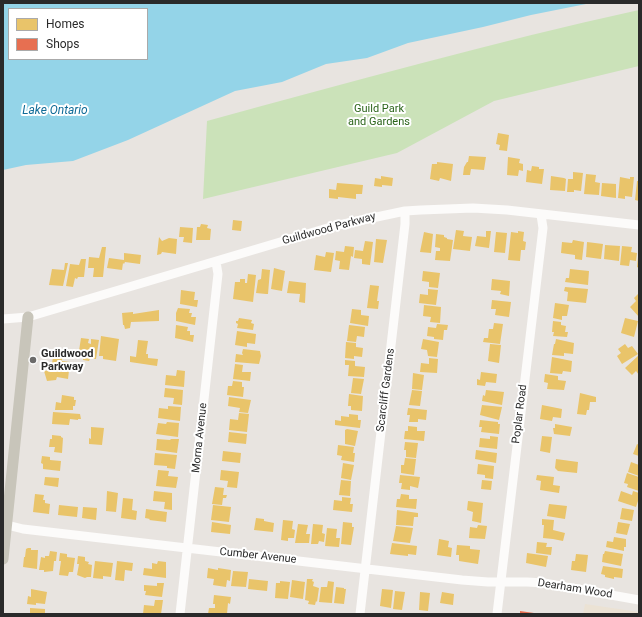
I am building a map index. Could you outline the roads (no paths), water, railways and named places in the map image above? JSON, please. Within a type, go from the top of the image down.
[{"type":"main road","points":[[3,559],[5,524],[28,317]]},
{"type":"street","name":"Guildwood Parkway","points":[[3,319],[28,317],[334,226],[405,211],[473,208],[507,210],[639,225]]},
{"type":"street","name":"Scarcliff Gardens","points":[[360,614],[405,224],[405,211]]},
{"type":"street","name":"Poplar Road","points":[[497,614],[506,582],[543,228],[541,215]]},
{"type":"street","name":"Morna Avenue","points":[[180,614],[218,274],[216,262]]},
{"type":"street","name":"Cumber Avenue","points":[[5,524],[23,529],[488,582],[506,582]]},
{"type":"street","name":"Dearham Wood","points":[[506,582],[544,583],[639,600]]},
{"type":"water","name":"Lake Ontario","points":[[3,3],[591,3],[408,43],[367,58],[326,64],[282,82],[235,91],[128,140],[73,161],[26,165],[3,170]]},
{"type":"place","name":"Guildwood Parkway","points":[[33,360]]},
{"type":"park label","name":"Guild Park and Gardens","points":[[379,115]]}]
